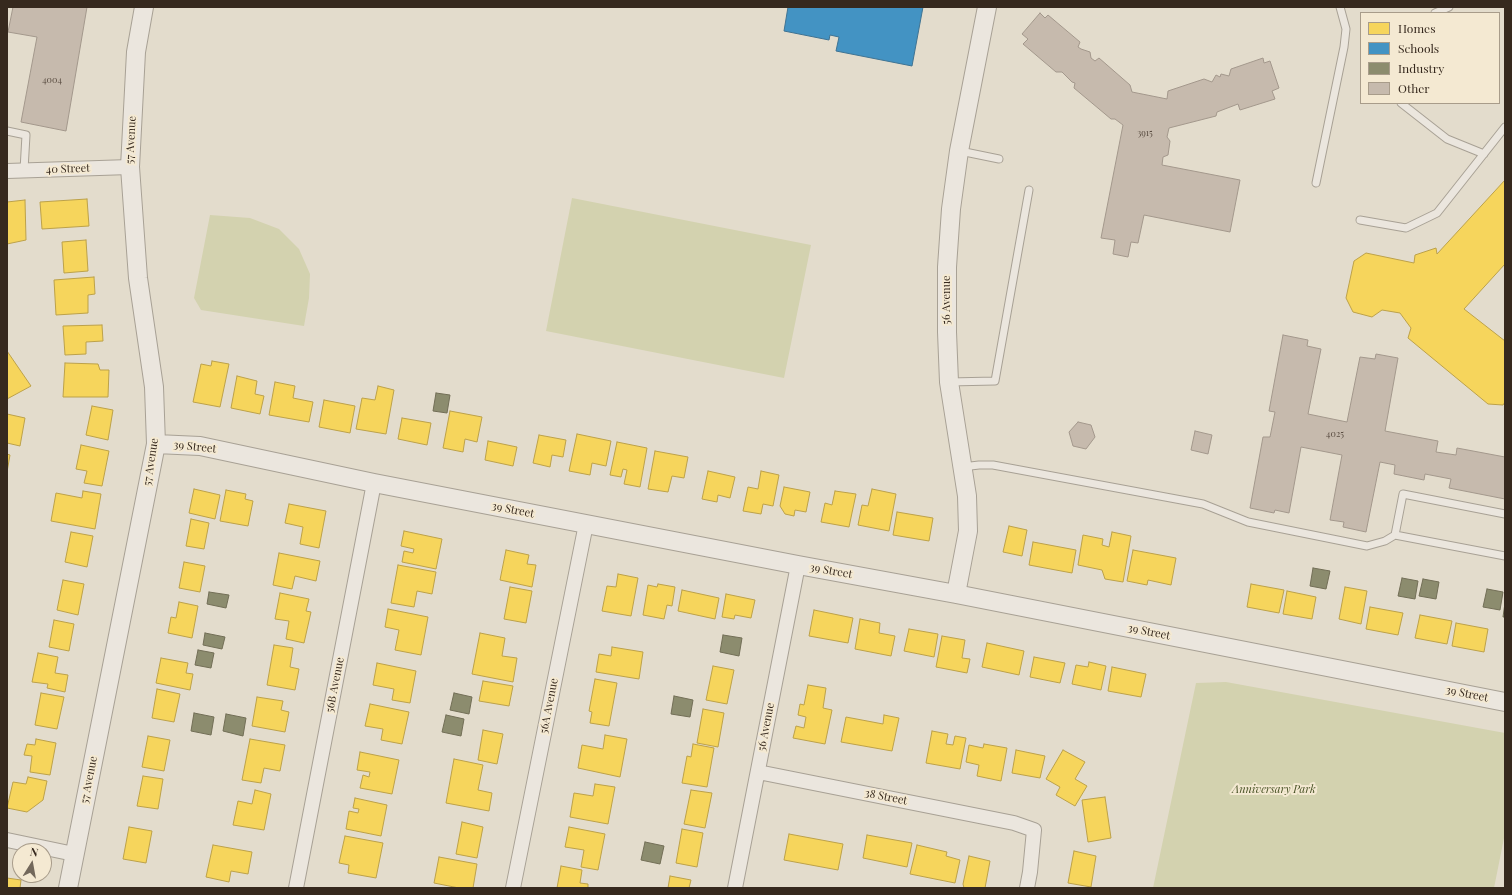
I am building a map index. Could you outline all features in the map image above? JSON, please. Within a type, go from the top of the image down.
[{"type":"street","name":"57 Avenue","points":[[68,888],[156,444],[154,387],[138,278],[130,167],[136,52],[144,7]]},
{"type":"street","name":"56 Avenue","points":[[956,594],[968,531],[967,496],[949,382],[947,267],[951,209],[959,151],[987,7]]},
{"type":"street","name":"40 Street","points":[[7,171],[130,167]]},
{"type":"street","name":"39 Street","points":[[156,444],[200,446],[374,483],[798,566],[956,594],[1505,702]]},
{"type":"street","name":"56B Avenue","points":[[296,888],[374,483]]},
{"type":"street","name":"56A Avenue","points":[[513,888],[586,524]]},
{"type":"street","name":"56 Avenue","points":[[735,888],[798,566]]},
{"type":"street","name":"38 Street","points":[[758,772],[1014,823],[1034,830],[1027,888]]},
{"type":"street","points":[[7,840],[74,854]]},
{"type":"lane","points":[[1316,183],[1344,47],[1346,29],[1340,7]]},
{"type":"lane","points":[[1437,12],[1449,7]]},
{"type":"lane","points":[[1402,104],[1447,139],[1484,154]]},
{"type":"lane","points":[[1360,220],[1406,228],[1437,213],[1505,127]]},
{"type":"lane","points":[[7,131],[26,135],[24,170]]},
{"type":"lane","points":[[959,151],[999,159]]},
{"type":"lane","points":[[949,382],[995,381],[1029,190]]},
{"type":"lane","points":[[962,467],[993,465],[1203,504],[1248,522],[1367,546],[1384,541],[1395,535],[1505,556]]},
{"type":"lane","points":[[1395,535],[1404,494],[1505,514]]},
{"type":"green space","points":[[572,198],[811,245],[784,378],[546,331]]},
{"type":"green space","points":[[210,215],[250,218],[279,229],[299,249],[310,274],[309,298],[304,326],[201,310],[194,298]]},
{"type":"green space","name":"Anniversary Park","points":[[1226,682],[1505,733],[1505,833],[1494,888],[1153,888],[1196,683]]},
{"type":"building: Homes","points":[[1505,180],[1505,264],[1464,309],[1505,341],[1505,402],[1503,405],[1488,404],[1408,338],[1411,328],[1400,313],[1382,310],[1372,317],[1353,312],[1346,298],[1354,261],[1366,253],[1414,263],[1415,255],[1436,248],[1437,254]]},
{"type":"building: Homes","points":[[87,199],[89,226],[42,229],[40,202]]},
{"type":"building: Homes","points":[[25,200],[26,240],[7,244],[7,202]]},
{"type":"building: Homes","points":[[86,240],[88,271],[64,273],[62,242]]},
{"type":"building: Homes","points":[[94,277],[95,294],[88,295],[88,313],[56,315],[54,280]]},
{"type":"building: Homes","points":[[102,325],[103,341],[86,342],[86,354],[65,355],[63,326]]},
{"type":"building: Homes","points":[[7,351],[31,386],[7,399]]},
{"type":"building: Homes","points":[[212,361],[229,364],[220,407],[193,402],[201,364],[211,366]]},
{"type":"building: Homes","points":[[65,363],[98,364],[100,370],[109,370],[108,397],[63,397]]},
{"type":"building: Homes","points":[[237,376],[257,381],[255,394],[264,396],[260,414],[231,408]]},
{"type":"building: Homes","points":[[275,382],[295,386],[293,398],[313,402],[309,422],[269,415]]},
{"type":"building: Homes","points":[[378,386],[394,390],[386,434],[356,429],[362,398],[375,400]]},
{"type":"building: Homes","points":[[324,400],[355,406],[350,433],[319,427]]},
{"type":"building: Homes","points":[[92,406],[113,410],[108,440],[86,435]]},
{"type":"building: Homes","points":[[450,411],[482,417],[477,442],[465,439],[463,452],[443,448]]},
{"type":"building: Homes","points":[[7,414],[25,418],[20,446],[7,443]]},
{"type":"building: Homes","points":[[402,418],[431,423],[427,445],[398,439]]},
{"type":"building: Homes","points":[[577,434],[611,441],[606,466],[592,463],[590,475],[569,471]]},
{"type":"building: Homes","points":[[539,435],[566,440],[563,457],[552,455],[550,467],[533,463]]},
{"type":"building: Homes","points":[[488,441],[517,447],[513,466],[485,460]]},
{"type":"building: Homes","points":[[617,442],[647,448],[640,487],[624,484],[627,470],[623,469],[621,477],[610,475]]},
{"type":"building: Homes","points":[[81,445],[109,451],[102,486],[84,483],[87,471],[76,469]]},
{"type":"building: Homes","points":[[655,451],[688,457],[684,478],[672,476],[668,492],[648,489]]},
{"type":"building: Homes","points":[[7,454],[10,455],[7,472]]},
{"type":"building: Homes","points":[[708,471],[735,477],[730,498],[718,495],[717,502],[702,499]]},
{"type":"building: Homes","points":[[761,471],[779,475],[773,506],[763,504],[761,514],[743,511],[748,487],[758,489]]},
{"type":"building: Homes","points":[[784,487],[810,492],[806,512],[795,510],[794,516],[785,514],[780,506]]},
{"type":"building: Homes","points":[[194,489],[220,495],[215,519],[189,513]]},
{"type":"building: Homes","points":[[872,489],[896,494],[889,531],[858,525],[862,505],[868,506]]},
{"type":"building: Homes","points":[[226,490],[246,494],[245,499],[253,501],[248,526],[220,521]]},
{"type":"building: Homes","points":[[83,491],[101,494],[95,529],[51,521],[56,493],[82,498]]},
{"type":"building: Homes","points":[[835,491],[856,494],[849,527],[821,522],[825,503],[832,505]]},
{"type":"building: Homes","points":[[289,504],[326,511],[319,548],[300,544],[303,527],[285,523]]},
{"type":"building: Homes","points":[[897,512],[933,518],[929,541],[893,535]]},
{"type":"building: Homes","points":[[191,519],[209,523],[204,549],[186,546]]},
{"type":"building: Homes","points":[[1009,526],[1027,530],[1022,556],[1003,552]]},
{"type":"building: Homes","points":[[404,531],[442,539],[436,569],[402,562],[404,551],[413,553],[414,549],[401,546]]},
{"type":"building: Homes","points":[[71,532],[93,536],[87,567],[65,562]]},
{"type":"building: Homes","points":[[1112,532],[1131,536],[1123,582],[1105,579],[1102,570],[1078,565],[1083,535],[1103,539],[1102,545],[1109,547]]},
{"type":"building: Homes","points":[[1033,542],[1076,550],[1072,573],[1029,565]]},
{"type":"building: Homes","points":[[506,550],[529,555],[527,564],[536,565],[532,587],[500,580]]},
{"type":"building: Homes","points":[[1133,550],[1176,558],[1171,585],[1148,580],[1147,585],[1127,581]]},
{"type":"building: Homes","points":[[279,553],[320,561],[316,581],[295,576],[292,589],[273,585]]},
{"type":"building: Homes","points":[[184,562],[205,566],[200,592],[179,588]]},
{"type":"building: Homes","points":[[398,565],[436,572],[432,594],[417,591],[414,607],[391,603]]},
{"type":"building: Homes","points":[[618,574],[638,578],[631,616],[602,611],[607,586],[616,587]]},
{"type":"building: Homes","points":[[63,580],[84,584],[78,615],[57,610]]},
{"type":"building: Homes","points":[[658,584],[675,587],[672,606],[667,605],[664,619],[643,615],[648,585],[657,587]]},
{"type":"building: Homes","points":[[1251,584],[1284,590],[1279,613],[1247,607]]},
{"type":"building: Homes","points":[[510,587],[532,591],[526,623],[504,619]]},
{"type":"building: Homes","points":[[1345,587],[1367,591],[1361,624],[1339,619]]},
{"type":"building: Homes","points":[[682,590],[719,598],[715,619],[678,611]]},
{"type":"building: Homes","points":[[1287,591],[1316,597],[1312,619],[1283,614]]},
{"type":"building: Homes","points":[[280,593],[309,599],[306,611],[311,612],[304,643],[286,639],[289,621],[275,619]]},
{"type":"building: Homes","points":[[726,594],[755,600],[751,618],[735,615],[734,619],[722,617]]},
{"type":"building: Homes","points":[[179,602],[198,606],[192,638],[168,633],[171,617],[176,618]]},
{"type":"building: Homes","points":[[1370,607],[1403,613],[1398,635],[1366,629]]},
{"type":"building: Homes","points":[[388,609],[428,617],[421,655],[395,650],[399,630],[385,627]]},
{"type":"building: Homes","points":[[814,610],[853,618],[848,643],[809,636]]},
{"type":"building: Homes","points":[[1420,615],[1452,621],[1447,644],[1415,638]]},
{"type":"building: Homes","points":[[860,619],[880,623],[879,633],[895,636],[891,656],[855,649]]},
{"type":"building: Homes","points":[[54,620],[74,624],[69,651],[49,647]]},
{"type":"building: Homes","points":[[1456,623],[1488,629],[1484,652],[1452,646]]},
{"type":"building: Homes","points":[[909,629],[938,634],[934,657],[904,651]]},
{"type":"building: Homes","points":[[480,633],[505,638],[502,656],[517,658],[513,682],[472,674]]},
{"type":"building: Homes","points":[[942,636],[965,640],[962,658],[970,659],[967,673],[936,667]]},
{"type":"building: Homes","points":[[987,643],[1024,651],[1019,675],[982,667]]},
{"type":"building: Homes","points":[[274,645],[293,648],[290,667],[299,669],[295,690],[267,685]]},
{"type":"building: Homes","points":[[612,647],[643,652],[639,679],[596,672],[599,654],[611,656]]},
{"type":"building: Homes","points":[[38,653],[58,657],[55,673],[68,675],[65,692],[47,688],[48,684],[32,682]]},
{"type":"building: Homes","points":[[1034,657],[1065,663],[1060,683],[1030,677]]},
{"type":"building: Homes","points":[[161,658],[188,663],[186,673],[193,674],[190,690],[156,683]]},
{"type":"building: Homes","points":[[1089,662],[1106,666],[1101,690],[1072,684],[1076,665],[1088,667]]},
{"type":"building: Homes","points":[[377,663],[416,671],[410,703],[392,700],[394,689],[373,685]]},
{"type":"building: Homes","points":[[713,666],[734,670],[727,704],[706,700]]},
{"type":"building: Homes","points":[[1112,667],[1146,674],[1141,697],[1108,691]]},
{"type":"building: Homes","points":[[595,679],[617,683],[609,726],[590,723],[592,712],[589,711]]},
{"type":"building: Homes","points":[[483,681],[513,686],[509,706],[479,701]]},
{"type":"building: Homes","points":[[808,685],[826,688],[823,708],[832,710],[825,744],[793,738],[796,726],[804,728],[806,717],[798,715],[800,704],[804,705]]},
{"type":"building: Homes","points":[[157,689],[180,694],[174,722],[152,718]]},
{"type":"building: Homes","points":[[41,693],[64,697],[57,729],[35,725]]},
{"type":"building: Homes","points":[[257,697],[283,701],[281,710],[289,712],[285,732],[252,726]]},
{"type":"building: Homes","points":[[370,704],[409,712],[402,744],[381,740],[383,729],[365,726]]},
{"type":"building: Homes","points":[[703,709],[724,713],[718,747],[697,743]]},
{"type":"building: Homes","points":[[884,715],[899,718],[892,751],[841,742],[846,717],[883,724]]},
{"type":"building: Homes","points":[[483,730],[503,734],[497,764],[478,760]]},
{"type":"building: Homes","points":[[932,731],[948,734],[946,744],[953,745],[955,736],[966,738],[960,769],[926,763]]},
{"type":"building: Homes","points":[[605,735],[627,739],[620,777],[578,768],[582,745],[603,749]]},
{"type":"building: Homes","points":[[148,736],[170,740],[164,771],[142,767]]},
{"type":"building: Homes","points":[[36,739],[56,743],[50,775],[30,772],[32,756],[24,755],[27,744],[35,745]]},
{"type":"building: Homes","points":[[250,739],[285,745],[280,771],[264,768],[261,783],[242,780]]},
{"type":"building: Homes","points":[[693,744],[714,748],[707,787],[682,783],[687,756],[691,757]]},
{"type":"building: Homes","points":[[984,744],[1007,748],[1001,781],[977,776],[979,765],[966,762],[969,745],[983,748]]},
{"type":"building: Homes","points":[[1016,750],[1045,756],[1040,778],[1012,773]]},
{"type":"building: Homes","points":[[1063,750],[1085,762],[1075,779],[1087,786],[1075,806],[1056,795],[1060,787],[1046,779]]},
{"type":"building: Homes","points":[[360,752],[399,760],[392,794],[360,788],[363,775],[369,777],[370,772],[357,770]]},
{"type":"building: Homes","points":[[454,759],[483,765],[478,790],[492,793],[489,811],[446,803]]},
{"type":"building: Homes","points":[[143,776],[163,779],[158,809],[137,806]]},
{"type":"building: Homes","points":[[28,777],[47,781],[43,800],[27,812],[7,808],[13,782],[26,784]]},
{"type":"building: Homes","points":[[595,784],[615,787],[608,824],[570,817],[574,793],[593,796]]},
{"type":"building: Homes","points":[[255,790],[271,794],[264,830],[233,825],[238,801],[252,804]]},
{"type":"building: Homes","points":[[691,790],[712,793],[705,828],[684,824]]},
{"type":"building: Homes","points":[[1105,797],[1111,838],[1088,842],[1082,800]]},
{"type":"building: Homes","points":[[355,798],[387,805],[381,836],[346,829],[349,811],[358,813],[359,809],[353,808]]},
{"type":"building: Homes","points":[[462,822],[483,827],[477,858],[456,854]]},
{"type":"building: Homes","points":[[129,827],[152,831],[146,863],[123,859]]},
{"type":"building: Homes","points":[[569,827],[605,834],[598,870],[581,867],[584,850],[565,847]]},
{"type":"building: Homes","points":[[682,829],[703,833],[697,867],[676,863]]},
{"type":"building: Homes","points":[[789,834],[843,844],[838,870],[784,860]]},
{"type":"building: Homes","points":[[867,835],[912,843],[907,867],[863,858]]},
{"type":"building: Homes","points":[[345,836],[383,843],[376,878],[348,873],[349,865],[339,863]]},
{"type":"building: Homes","points":[[213,845],[252,852],[248,874],[231,871],[229,882],[206,877]]},
{"type":"building: Homes","points":[[917,845],[947,852],[946,856],[960,860],[955,883],[910,874]]},
{"type":"building: Homes","points":[[1074,851],[1096,856],[1091,887],[1068,883]]},
{"type":"building: Homes","points":[[969,856],[990,861],[985,888],[964,888],[963,884]]},
{"type":"building: Homes","points":[[439,857],[477,864],[473,888],[459,888],[434,883]]},
{"type":"building: Homes","points":[[561,866],[582,870],[580,883],[588,884],[588,888],[557,888]]},
{"type":"building: Homes","points":[[670,876],[691,880],[689,888],[668,888]]},
{"type":"building: Homes","points":[[7,878],[12,879],[12,883],[21,883],[20,888],[7,888]]},
{"type":"building: Schools","points":[[788,7],[923,7],[912,66],[836,51],[839,37],[830,35],[829,40],[784,31]]},
{"type":"building: Industry","points":[[436,393],[450,395],[447,413],[433,411]]},
{"type":"building: Industry","points":[[1313,568],[1330,571],[1326,589],[1310,586]]},
{"type":"building: Industry","points":[[1402,578],[1418,581],[1415,599],[1398,596]]},
{"type":"building: Industry","points":[[1423,579],[1439,582],[1436,599],[1419,596]]},
{"type":"building: Industry","points":[[1487,589],[1503,592],[1500,610],[1483,607]]},
{"type":"building: Industry","points":[[209,592],[229,595],[226,608],[207,604]]},
{"type":"building: Industry","points":[[1505,603],[1505,617],[1503,617]]},
{"type":"building: Industry","points":[[205,633],[225,637],[222,649],[203,645]]},
{"type":"building: Industry","points":[[723,635],[742,638],[739,656],[720,652]]},
{"type":"building: Industry","points":[[198,650],[214,653],[211,668],[195,665]]},
{"type":"building: Industry","points":[[454,693],[472,697],[469,714],[450,710]]},
{"type":"building: Industry","points":[[674,696],[693,700],[690,717],[671,714]]},
{"type":"building: Industry","points":[[194,713],[214,717],[211,735],[191,731]]},
{"type":"building: Industry","points":[[226,714],[246,718],[243,736],[223,731]]},
{"type":"building: Industry","points":[[446,715],[464,719],[461,736],[442,732]]},
{"type":"building: Industry","points":[[645,842],[664,846],[660,864],[641,860]]},
{"type":"building: Other","points":[[13,7],[87,7],[66,131],[21,122],[37,37],[8,32]]},
{"type":"building: Other","points":[[1040,13],[1045,18],[1048,15],[1080,42],[1078,47],[1090,52],[1091,58],[1095,61],[1099,58],[1130,85],[1132,92],[1167,99],[1168,91],[1204,79],[1212,82],[1216,75],[1220,77],[1221,74],[1229,76],[1231,69],[1263,58],[1264,63],[1270,61],[1279,88],[1272,91],[1275,99],[1240,110],[1238,104],[1217,112],[1216,116],[1169,128],[1167,137],[1170,141],[1168,155],[1163,157],[1162,165],[1240,180],[1230,232],[1144,215],[1138,243],[1131,242],[1128,257],[1113,254],[1115,240],[1101,238],[1123,125],[1115,119],[1111,119],[1074,88],[1075,83],[1062,72],[1056,72],[1023,44],[1028,39],[1022,34]]},
{"type":"building: Other","points":[[1283,335],[1308,340],[1307,346],[1321,349],[1308,414],[1347,422],[1360,357],[1375,359],[1376,354],[1398,358],[1385,431],[1438,441],[1436,452],[1456,455],[1457,448],[1505,457],[1505,499],[1449,488],[1451,479],[1425,474],[1424,480],[1394,474],[1395,465],[1380,462],[1366,532],[1343,527],[1344,522],[1330,520],[1342,455],[1301,447],[1289,513],[1275,510],[1274,513],[1250,508],[1263,437],[1270,437],[1275,412],[1269,411]]},
{"type":"building: Other","points":[[1078,422],[1091,425],[1095,437],[1086,449],[1073,446],[1069,432]]},
{"type":"building: Other","points":[[1195,431],[1212,435],[1208,454],[1191,450]]}]
